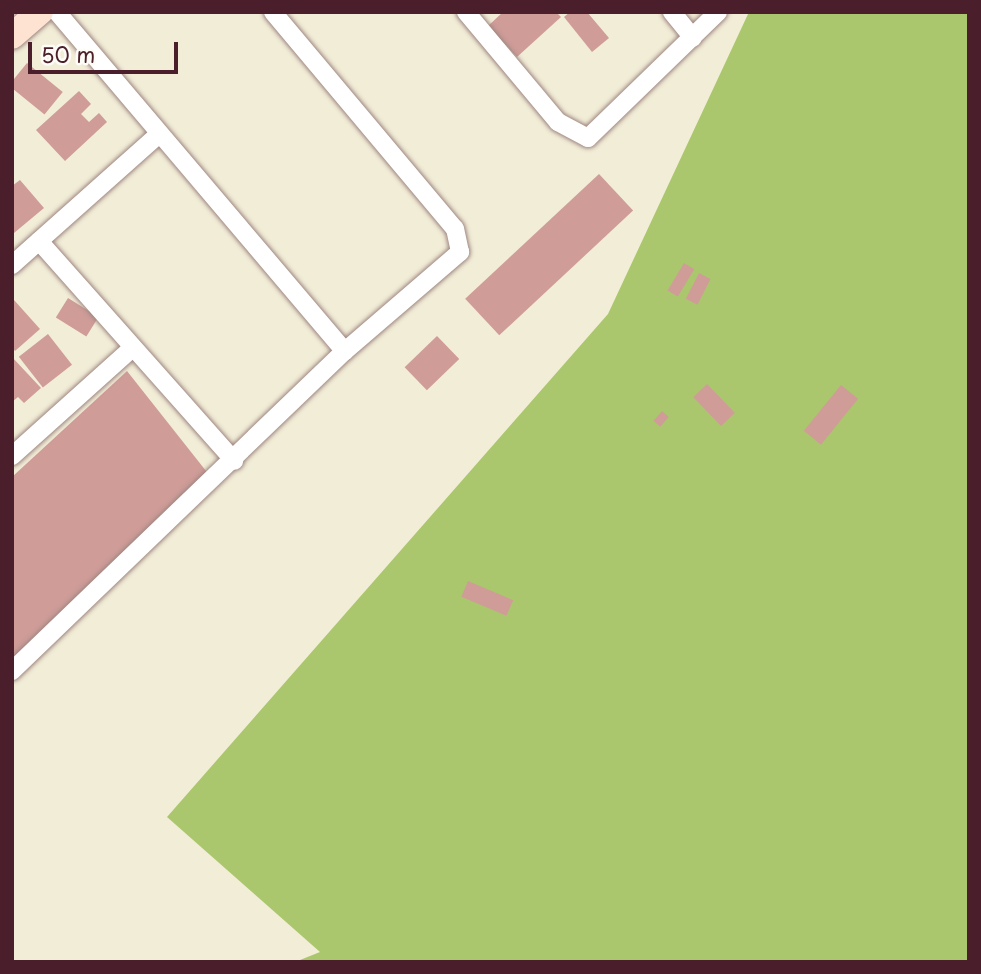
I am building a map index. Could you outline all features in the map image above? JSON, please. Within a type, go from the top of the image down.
[{"type":"main road","points":[[12,37],[40,12]]},
{"type":"street","points":[[57,12],[157,135],[345,351]]},
{"type":"street","points":[[12,671],[234,461],[345,351],[450,265],[460,241],[273,12]]},
{"type":"street","points":[[466,12],[558,122],[588,138],[718,12]]},
{"type":"street","points":[[671,12],[693,38]]},
{"type":"street","points":[[12,265],[157,135]]},
{"type":"street","points":[[39,241],[130,350],[234,461]]},
{"type":"street","points":[[12,456],[130,350]]},
{"type":"green space","points":[[749,12],[969,12],[969,962],[295,962],[320,952],[167,817],[608,314]]},
{"type":"building","points":[[503,12],[556,12],[561,17],[517,57],[488,26]]},
{"type":"building","points":[[570,12],[587,12],[609,38],[592,52],[564,17]]},
{"type":"building","points":[[27,63],[63,92],[44,114],[12,88],[12,82]]},
{"type":"building","points":[[79,91],[91,104],[81,114],[89,122],[99,113],[107,122],[65,161],[36,130]]},
{"type":"building","points":[[599,174],[633,211],[499,335],[465,299]]},
{"type":"building","points":[[20,180],[44,208],[14,233],[12,186]]},
{"type":"building","points":[[684,263],[694,269],[678,297],[668,290]]},
{"type":"building","points":[[699,273],[711,279],[697,305],[686,299]]},
{"type":"building","points":[[68,298],[99,317],[86,337],[56,318]]},
{"type":"building","points":[[14,300],[40,329],[15,351],[12,347]]},
{"type":"building","points":[[48,334],[72,365],[43,388],[19,357]]},
{"type":"building","points":[[437,336],[459,359],[427,390],[405,367]]},
{"type":"building","points":[[12,357],[41,388],[24,403],[18,397],[12,402]]},
{"type":"building","points":[[127,371],[210,476],[12,664],[12,477]]},
{"type":"building","points":[[707,384],[735,413],[721,426],[693,397]]},
{"type":"building","points":[[841,385],[858,399],[821,445],[804,431]]},
{"type":"building","points":[[662,411],[669,417],[660,427],[653,421]]},
{"type":"building","points":[[468,581],[513,600],[506,616],[461,597]]}]
